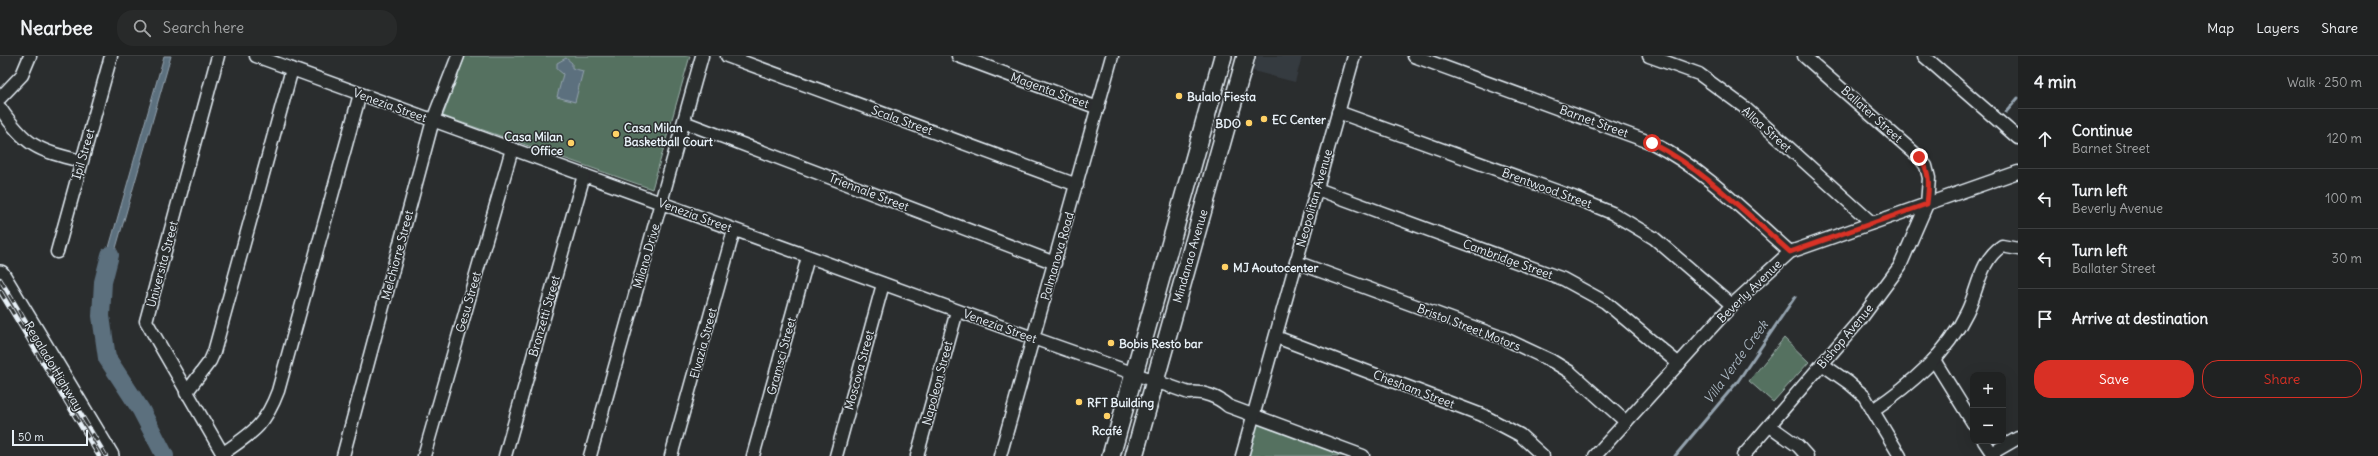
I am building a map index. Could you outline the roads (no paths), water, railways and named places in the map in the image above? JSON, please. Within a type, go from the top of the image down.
[{"type":"main road","name":"Mindanao Avenue","points":[[1111,456],[1223,56]]},
{"type":"main road","name":"Mindanao Avenue","points":[[1134,456],[1246,56]]},
{"type":"main road","name":"Regalado Highway","points":[[0,275],[109,456]]},
{"type":"main road","name":"Regalado Highway","points":[[0,296],[96,456]]},
{"type":"street","points":[[0,98],[22,75],[30,56]]},
{"type":"street","name":"Ipil Street","points":[[57,252],[81,160],[111,56]]},
{"type":"street","name":"Universita Street","points":[[218,56],[146,321],[223,455]]},
{"type":"street","name":"Venezia Street","points":[[256,56],[957,311],[1189,393],[1198,392],[1208,395],[1221,400],[1228,406],[1363,456]]},
{"type":"street","name":"Melchiorre Street","points":[[343,456],[433,120],[458,56]]},
{"type":"street","name":"Milano Drive","points":[[590,456],[702,56]]},
{"type":"street","name":"Scala Street","points":[[727,56],[1077,185]]},
{"type":"street","name":"Magenta Street","points":[[958,56],[1098,108]]},
{"type":"street","name":"Palmanova Road","points":[[1000,456],[1112,56]]},
{"type":"street","name":"Neopolitan Avenue","points":[[1242,456],[1354,56]]},
{"type":"street","name":"Barnet Street","points":[[1414,56],[1652,143],[1670,152],[1701,173],[1790,252]]},
{"type":"street","name":"Alloa Street","points":[[1649,56],[1698,74],[1744,108],[1872,223]]},
{"type":"street","name":"Ballater Street","points":[[1804,56],[1919,157],[1926,166],[1929,178],[1927,204]]},
{"type":"street","points":[[1924,56],[2018,138]]},
{"type":"street","points":[[186,392],[210,362],[214,352],[292,69]]},
{"type":"street","points":[[223,455],[256,431],[270,413],[278,391],[360,94]]},
{"type":"street","points":[[0,108],[16,131],[30,144],[46,152],[81,160]]},
{"type":"street","name":"Brentwood Street","points":[[1338,112],[1574,197],[1612,213],[1654,238],[1732,305]]},
{"type":"street","name":"Triennale Street","points":[[684,122],[1055,263]]},
{"type":"street","name":"Gesu Street","points":[[424,456],[512,149]]},
{"type":"street","name":"Beverly Avenue","points":[[1595,456],[1732,305],[1790,252],[2018,172]]},
{"type":"street","name":"Bronzetti Street","points":[[505,456],[584,175]]},
{"type":"street","name":"Cambridge Street","points":[[1317,189],[1563,279],[1605,302],[1679,364]]},
{"type":"street","name":"Bishop Avenue","points":[[1743,456],[1860,320],[1900,266],[1927,204]]},
{"type":"street","name":"Elvazia Street","points":[[671,456],[734,230]]},
{"type":"street","points":[[1873,410],[1908,386],[1934,360],[1967,313],[1987,261],[1994,252],[2002,246],[2018,249]]},
{"type":"street","name":"Gramsci Street","points":[[753,456],[808,257]]},
{"type":"street","name":"Bristol Street Motors","points":[[1296,262],[1502,338],[1552,361],[1570,372],[1626,422]]},
{"type":"street","name":"Moscova Street","points":[[836,456],[883,284]]},
{"type":"street","name":"Napoleon Street","points":[[917,456],[957,311]]},
{"type":"street","name":"Chesham Street","points":[[1276,337],[1482,414],[1520,435],[1543,456]]},
{"type":"street","points":[[1934,360],[1970,418]]},
{"type":"street","points":[[1822,364],[1849,383],[1864,396],[1900,456]]},
{"type":"street","points":[[1770,426],[1798,446],[1807,456]]},
{"type":"street","points":[[1986,444],[1993,454],[2018,438]]},
{"type":"water","points":[[164,56],[171,56],[110,269],[104,277],[102,272]]},
{"type":"water","points":[[566,58],[572,63],[572,68],[583,71],[575,102],[557,97],[563,74],[557,69],[557,63]]},
{"type":"waterway","name":"Villa Verde Creek","points":[[2006,112],[2018,98]]},
{"type":"waterway","points":[[110,255],[103,282],[101,316],[107,358],[141,410],[165,456]]},
{"type":"waterway","name":"Villa Verde Creek","points":[[1675,456],[1738,381],[1795,297]]},
{"type":"railway","points":[[0,279],[106,456]]},
{"type":"railway","points":[[0,291],[99,456]]},
{"type":"place","name":"Bulalo Fiesta","points":[[1179,96]]},
{"type":"place","name":"EC Center","points":[[1264,119]]},
{"type":"place","name":"BDO","points":[[1249,123]]},
{"type":"place","name":"Casa Milan Basketball Court","points":[[616,134]]},
{"type":"place","name":"Casa Milan Office","points":[[571,143]]},
{"type":"place","name":"MJ Aoutocenter","points":[[1225,267]]},
{"type":"place","name":"Bobis Resto bar","points":[[1111,343]]},
{"type":"place","name":"RFT Building","points":[[1079,402]]},
{"type":"place","name":"Rcafé","points":[[1107,416]]}]
